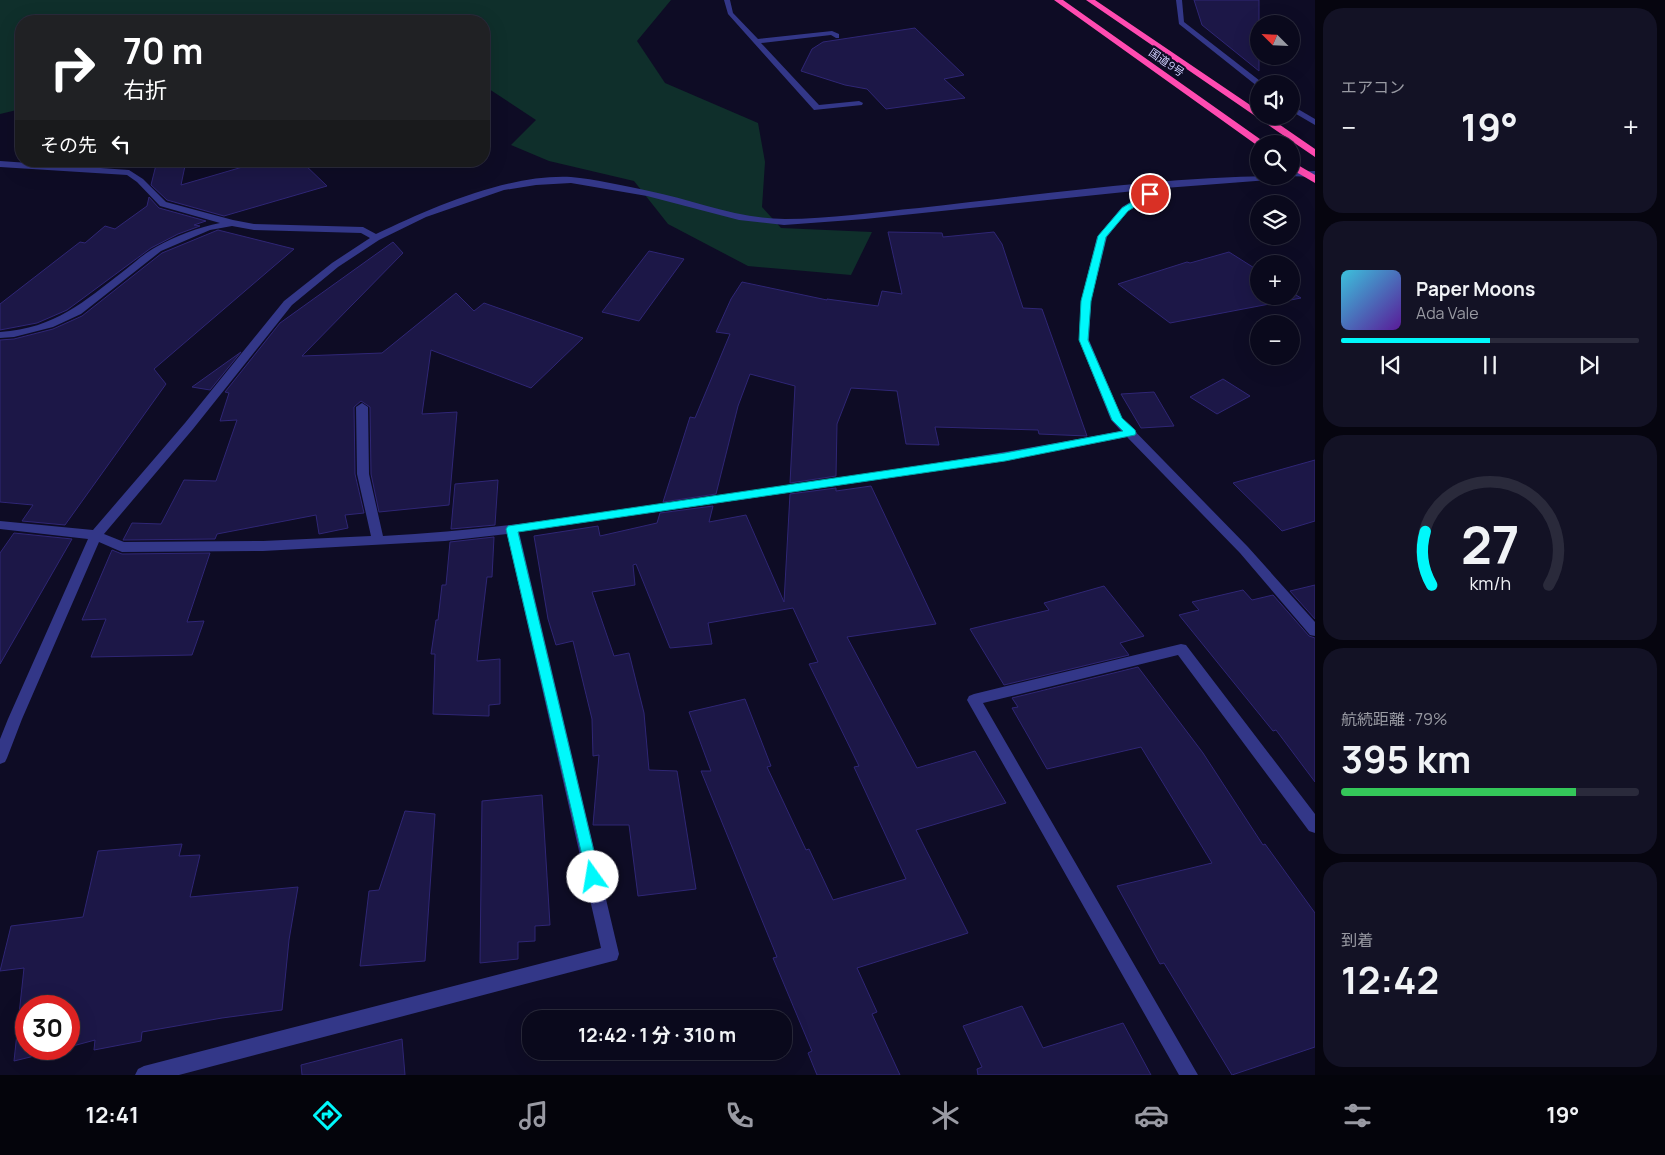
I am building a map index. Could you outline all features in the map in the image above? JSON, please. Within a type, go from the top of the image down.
[{"type":"highway","name":"国道9号","points":[[1058,0],[1250,136]]},
{"type":"highway","name":"国道9号","points":[[1090,0],[1250,110]]},
{"type":"highway","name":"国道9号","points":[[1272,125],[1315,154]]},
{"type":"highway","points":[[1300,169],[1312,176]]},
{"type":"street","points":[[727,0],[730,13],[817,108],[858,103]]},
{"type":"street","points":[[1179,0],[1181,23],[1250,76]]},
{"type":"street","points":[[757,41],[832,33],[836,36]]},
{"type":"street","points":[[1300,113],[1315,123]]},
{"type":"street","points":[[0,164],[15,165]]},
{"type":"street","points":[[43,167],[129,173],[143,180],[163,204],[232,223],[254,227],[363,230],[376,238]]},
{"type":"street","points":[[0,758],[14,719],[96,535],[189,426],[288,303],[335,265],[376,238],[423,215],[502,188],[536,182],[571,180],[648,193],[740,217],[784,222],[865,216],[1146,187],[1250,178]]},
{"type":"street","points":[[1146,187],[1150,194],[1125,209],[1102,236],[1086,301],[1084,340],[1117,420],[1244,550],[1315,631]]},
{"type":"street","points":[[0,335],[14,334],[50,325],[77,312],[158,249],[207,228],[232,223]]},
{"type":"street","points":[[362,406],[363,474],[378,540]]},
{"type":"street","points":[[0,525],[96,535],[122,547],[263,546],[445,537],[512,529],[1005,457],[1131,433]]},
{"type":"street","points":[[144,1075],[611,954],[512,529]]},
{"type":"street","points":[[1189,1075],[974,700],[1181,649],[1315,826]]},
{"type":"green space","points":[[0,0],[671,0],[637,41],[665,83],[758,123],[765,162],[762,207],[781,228],[872,232],[851,275],[748,266],[668,224],[634,181],[549,161],[511,145],[536,120],[490,90],[490,15],[15,15],[15,110],[0,114]]},
{"type":"building","points":[[1194,0],[1259,0],[1259,15],[1250,15],[1250,64],[1202,25]]},
{"type":"building","points":[[915,28],[964,75],[944,79],[965,98],[886,109],[867,89],[845,85],[801,71],[812,49],[823,42]]},
{"type":"building","points":[[1252,65],[1259,65],[1259,71]]},
{"type":"building","points":[[156,167],[185,167],[181,185],[242,167],[307,167],[327,186],[224,216],[167,200],[151,185]]},
{"type":"building","points":[[149,197],[159,208],[206,221],[194,225],[200,226],[178,234],[151,248],[67,310],[37,323],[0,330],[0,304],[80,242],[85,243],[105,226],[115,229],[147,206]]},
{"type":"building","points":[[218,230],[294,249],[154,369],[166,384],[65,525],[22,521],[33,505],[0,502],[0,340],[14,339],[53,329],[82,316],[162,253]]},
{"type":"building","points":[[888,232],[942,233],[943,237],[994,232],[1002,244],[1023,308],[1042,309],[1087,436],[1039,434],[1038,430],[935,427],[939,445],[906,444],[897,391],[851,388],[837,424],[836,476],[790,483],[795,386],[750,374],[738,406],[716,494],[663,502],[690,417],[695,418],[730,334],[716,332],[731,299],[742,282],[827,300],[878,306],[882,291],[902,294]]},
{"type":"building","points":[[393,242],[403,253],[302,356],[382,353],[456,293],[474,311],[484,303],[583,338],[531,388],[431,350],[422,414],[457,412],[449,505],[379,512],[371,474],[370,407],[361,401],[354,407],[355,474],[364,513],[345,515],[348,528],[319,534],[316,515],[217,534],[215,539],[123,540],[132,523],[161,524],[184,480],[216,481],[237,420],[220,421],[229,393],[225,392],[280,323]]},
{"type":"building","points":[[649,251],[684,259],[639,321],[602,312]]},
{"type":"building","points":[[1229,252],[1250,265],[1250,305],[1264,305],[1170,323],[1118,284],[1187,262],[1190,263]]},
{"type":"building","points":[[241,352],[210,390],[192,387]]},
{"type":"building","points":[[1223,379],[1250,396],[1217,414],[1190,397]]},
{"type":"building","points":[[1154,392],[1174,426],[1141,428],[1121,394]]},
{"type":"building","points":[[1315,460],[1315,521],[1282,531],[1233,483]]},
{"type":"building","points":[[498,480],[495,525],[451,529],[455,484]]},
{"type":"building","points":[[871,486],[936,624],[847,637],[917,768],[975,751],[1006,803],[916,830],[968,933],[857,968],[877,1012],[872,1014],[900,1075],[817,1075],[808,1053],[812,1051],[773,958],[777,957],[701,771],[711,771],[689,712],[745,699],[771,766],[767,767],[806,850],[809,849],[833,900],[906,879],[854,767],[859,766],[809,664],[818,662],[793,608],[708,623],[712,644],[670,648],[636,564],[633,565],[635,585],[592,592],[614,656],[629,653],[644,713],[649,770],[677,771],[696,889],[638,896],[629,825],[593,825],[599,755],[593,756],[592,719],[573,641],[556,645],[548,619],[534,536],[598,526],[600,536],[657,523],[660,513],[713,506],[709,522],[746,515],[784,602],[790,494],[836,488],[836,491]]},
{"type":"building","points":[[14,533],[72,539],[0,664],[0,553]]},
{"type":"building","points":[[494,537],[492,577],[487,577],[477,661],[500,659],[500,704],[489,705],[489,716],[433,714],[435,654],[431,654],[436,620],[438,620],[442,585],[446,585],[450,542]]},
{"type":"building","points":[[112,550],[122,554],[210,553],[187,622],[204,621],[192,655],[91,657],[106,619],[82,620]]},
{"type":"building","points":[[1315,585],[1315,619],[1290,591]]},
{"type":"building","points":[[1104,586],[1144,636],[1120,643],[1129,655],[1004,685],[970,629],[1049,610],[1044,603]]},
{"type":"building","points":[[1243,590],[1252,600],[1273,595],[1309,636],[1315,638],[1315,782],[1276,730],[1273,731],[1179,615],[1199,610],[1192,602]]},
{"type":"building","points":[[1138,667],[1203,753],[1263,845],[1265,844],[1315,913],[1315,1047],[1232,1075],[1164,963],[1160,964],[1117,886],[1212,863],[1141,747],[1047,769],[1012,708],[1018,707],[1012,698]]},
{"type":"building","points":[[542,795],[550,925],[535,926],[535,941],[518,942],[518,959],[480,963],[482,801]]},
{"type":"building","points":[[405,811],[435,814],[425,961],[360,966],[369,891],[379,890]]},
{"type":"building","points":[[182,844],[179,856],[200,855],[190,897],[298,887],[289,940],[282,1010],[142,1032],[141,1041],[94,1050],[95,1040],[80,1044],[80,995],[21,995],[24,968],[0,971],[11,926],[83,917],[98,851]]},
{"type":"building","points":[[1022,1006],[1043,1048],[1123,1023],[1151,1075],[978,1075],[977,1069],[982,1067],[963,1026]]},
{"type":"building","points":[[402,1039],[405,1075],[302,1075],[301,1065]]},
{"type":"route","points":[[593,877],[512,529],[1005,457],[1131,433],[1117,420],[1084,340],[1086,301],[1102,236],[1125,209],[1150,194]]}]
